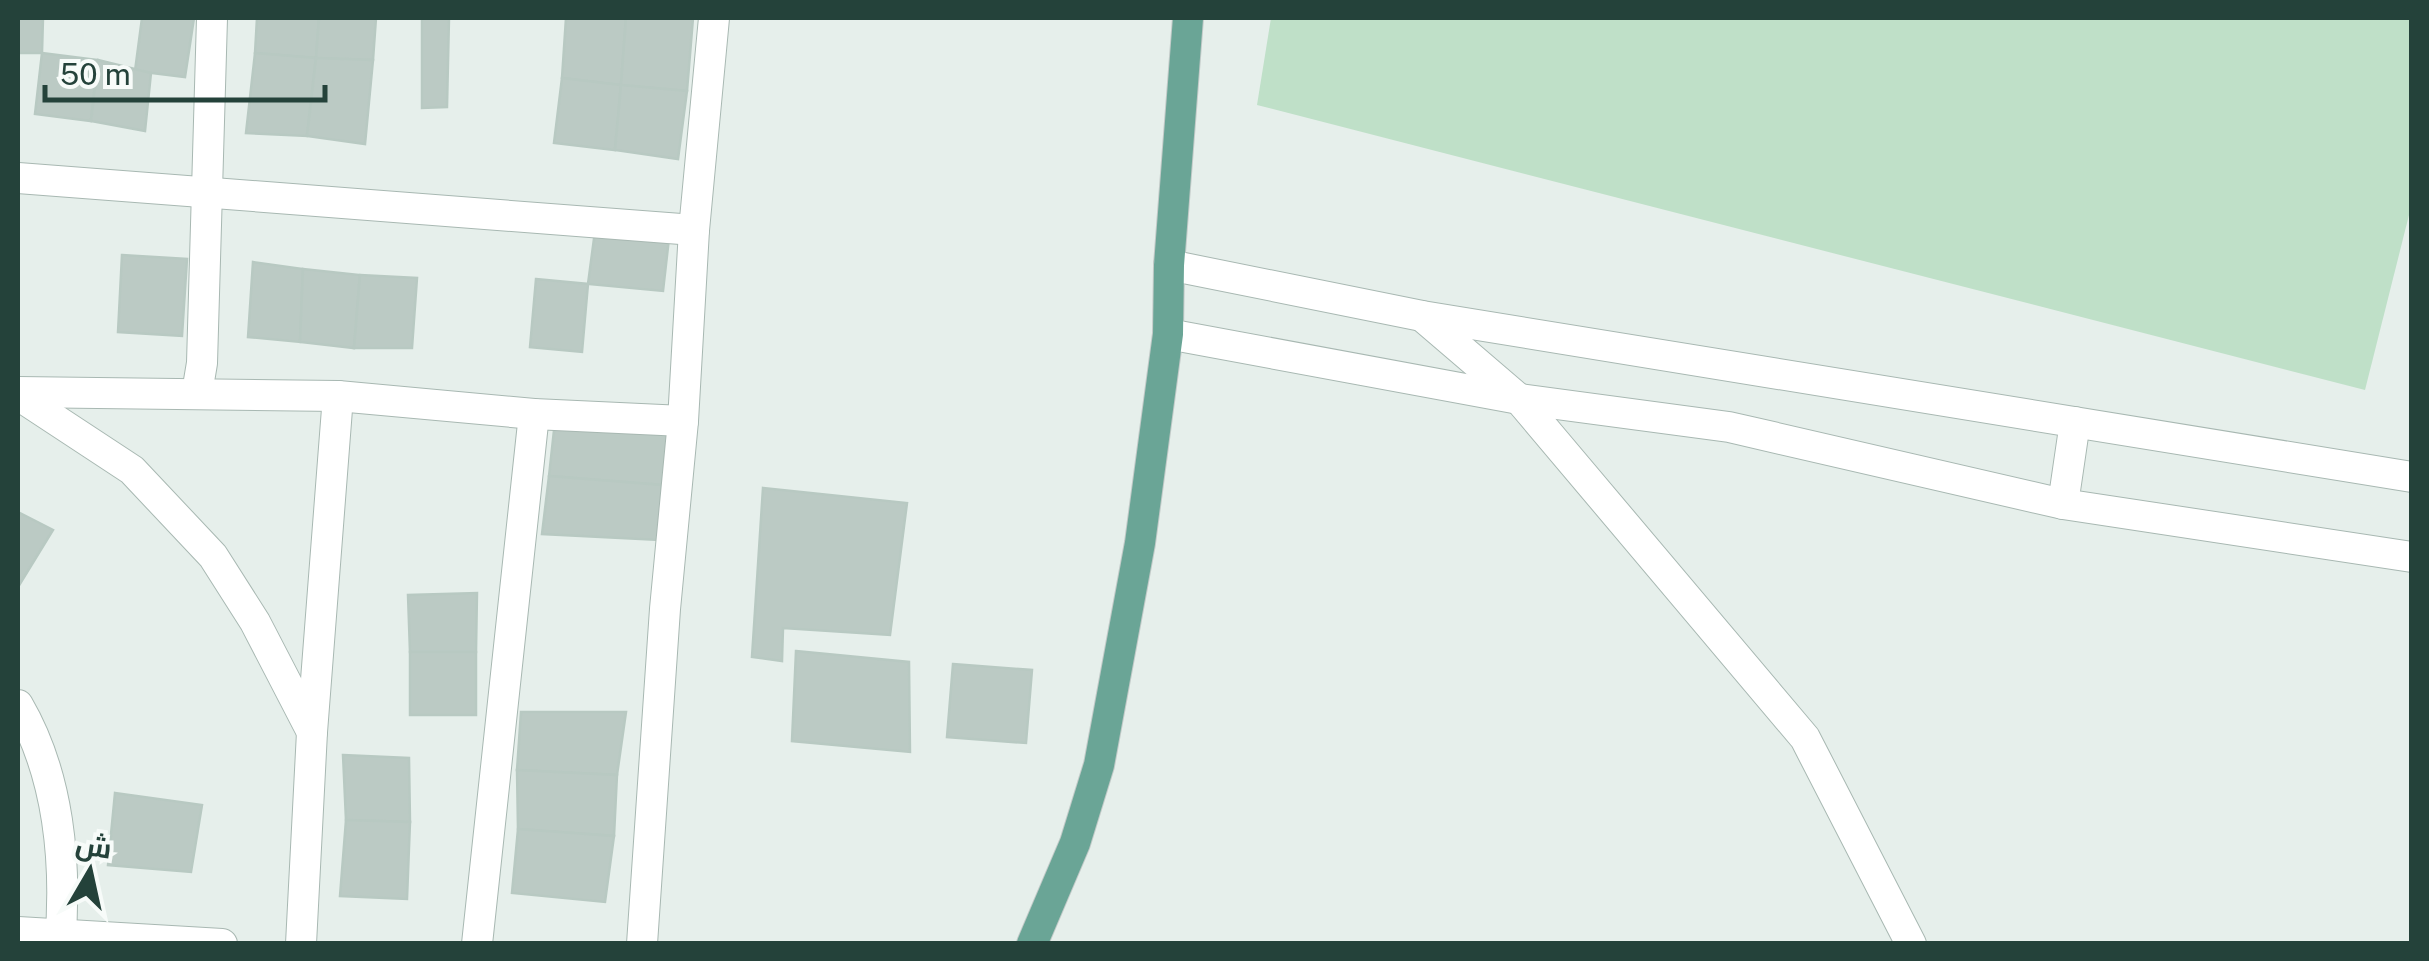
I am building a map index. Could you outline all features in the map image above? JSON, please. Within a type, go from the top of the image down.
[{"type":"main road","points":[[1032,944],[1075,843],[1099,766],[1140,544],[1168,334],[1168,265],[1188,18]]},
{"type":"street","points":[[197,394],[202,363],[212,18]]},
{"type":"street","points":[[642,944],[694,230],[714,18]]},
{"type":"street","points":[[18,178],[694,230]]},
{"type":"street","points":[[1168,265],[1422,316],[2412,477]]},
{"type":"street","points":[[1422,316],[1519,399],[1804,738],[1911,944]]},
{"type":"street","points":[[1168,334],[1519,399],[1729,427],[2064,504],[2412,557]]},
{"type":"street","points":[[18,394],[338,396],[534,414],[682,421]]},
{"type":"street","points":[[18,394],[132,470],[212,556],[254,622],[312,732]]},
{"type":"street","points":[[301,944],[312,732],[338,396]]},
{"type":"street","points":[[477,944],[534,414]]},
{"type":"street","points":[[2064,504],[2075,422]]},
{"type":"street","points":[[18,705],[34,733],[51,782],[59,849],[61,939]]},
{"type":"street","points":[[18,932],[61,939],[222,944]]},
{"type":"green space","points":[[1271,18],[2411,18],[2411,207],[2365,390],[1257,105]]},
{"type":"building","points":[[18,18],[43,18],[42,53],[18,53]]},
{"type":"building","points":[[142,18],[194,18],[185,77],[135,71]]},
{"type":"building","points":[[257,18],[319,18],[316,58],[255,53]]},
{"type":"building","points":[[319,18],[376,18],[373,60],[316,58]]},
{"type":"building","points":[[422,18],[449,18],[447,107],[422,108]]},
{"type":"building","points":[[566,18],[626,18],[621,85],[562,78]]},
{"type":"building","points":[[626,18],[693,18],[687,91],[621,85]]},
{"type":"building","points":[[42,53],[98,60],[91,121],[35,114]]},
{"type":"building","points":[[255,53],[316,58],[307,136],[246,133]]},
{"type":"building","points":[[316,58],[373,60],[365,144],[307,136]]},
{"type":"building","points":[[98,60],[151,73],[145,131],[91,121]]},
{"type":"building","points":[[562,78],[621,85],[615,150],[554,143]]},
{"type":"building","points":[[621,85],[687,91],[678,159],[615,150]]},
{"type":"building","points":[[595,231],[669,238],[663,291],[588,284]]},
{"type":"building","points":[[122,255],[187,259],[182,336],[118,332]]},
{"type":"building","points":[[253,262],[303,269],[300,342],[248,337]]},
{"type":"building","points":[[303,269],[360,275],[354,348],[300,342]]},
{"type":"building","points":[[360,275],[417,278],[412,348],[354,348]]},
{"type":"building","points":[[536,279],[588,284],[582,352],[530,347]]},
{"type":"building","points":[[555,421],[672,426],[662,485],[549,476]]},
{"type":"building","points":[[549,476],[662,485],[659,540],[542,534]]},
{"type":"building","points":[[763,488],[907,503],[890,635],[783,628],[782,661],[752,657]]},
{"type":"building","points":[[18,512],[53,530],[18,587]]},
{"type":"building","points":[[477,593],[476,652],[410,652],[408,595]]},
{"type":"building","points":[[796,651],[909,662],[910,752],[792,741]]},
{"type":"building","points":[[410,652],[476,652],[476,715],[410,715]]},
{"type":"building","points":[[953,664],[1032,670],[1026,743],[947,737]]},
{"type":"building","points":[[521,712],[626,712],[617,775],[517,770]]},
{"type":"building","points":[[343,755],[409,758],[410,822],[346,820]]},
{"type":"building","points":[[517,770],[617,775],[614,836],[518,829]]},
{"type":"building","points":[[115,793],[202,805],[191,872],[108,865]]},
{"type":"building","points":[[346,820],[410,822],[407,899],[340,896]]},
{"type":"building","points":[[518,829],[614,836],[605,902],[512,893]]}]
